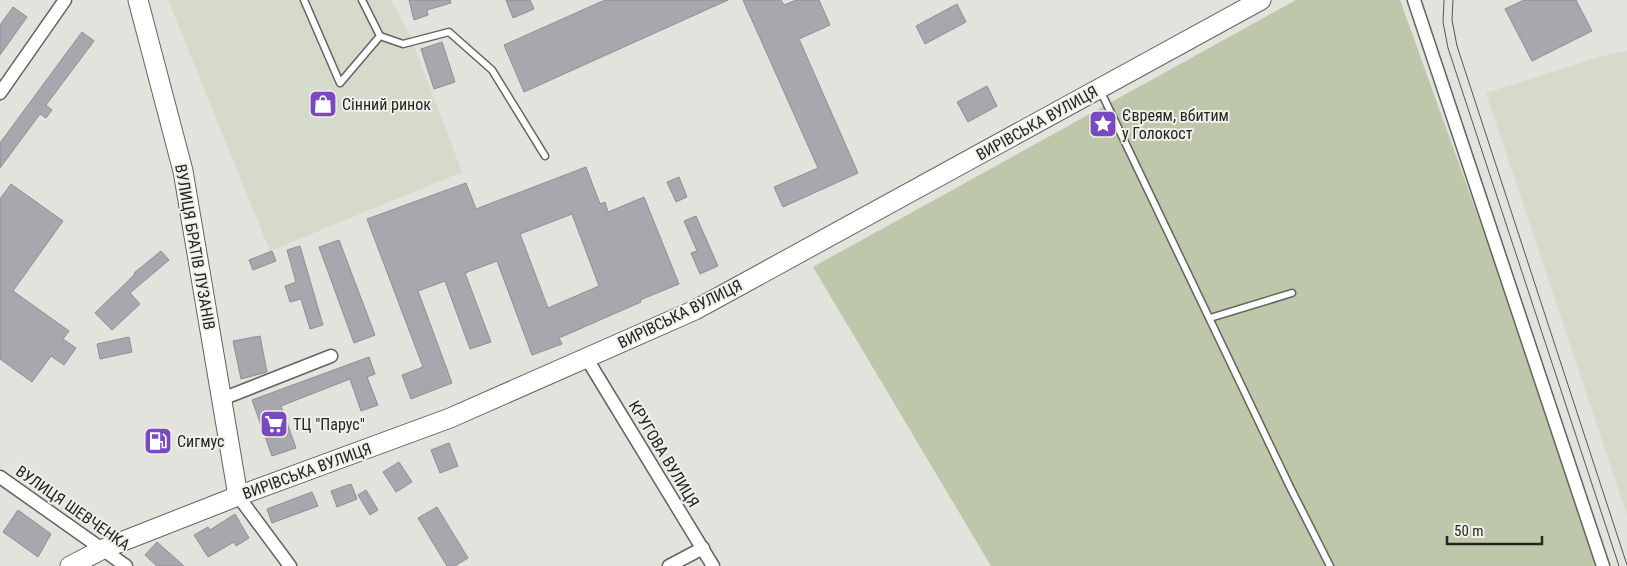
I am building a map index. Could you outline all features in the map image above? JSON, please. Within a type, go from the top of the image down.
[{"type":"main road","name":"ВУЛИЦЯ БРАТІВ ЛУЗАНІВ","points":[[138,0],[183,171],[238,496]]},
{"type":"main road","name":"ВИРІВСЬКА ВУЛИЦЯ","points":[[70,566],[103,549],[238,496],[450,418],[696,310],[1262,0]]},
{"type":"street","points":[[0,94],[65,0]]},
{"type":"street","points":[[1414,0],[1604,566]]},
{"type":"street","points":[[222,398],[331,356]]},
{"type":"street","name":"КРУГОВА ВУЛИЦЯ","points":[[587,359],[713,566]]},
{"type":"street","name":"ВУЛИЦЯ ШЕВЧЕНКА","points":[[0,477],[126,566]]},
{"type":"street","points":[[238,496],[290,566]]},
{"type":"street","points":[[669,566],[703,548]]},
{"type":"lane","points":[[304,0],[340,82],[380,36]]},
{"type":"lane","points":[[362,0],[380,36],[403,44],[448,32],[492,70],[545,156]]},
{"type":"lane","points":[[1100,89],[1290,487],[1330,566]]},
{"type":"lane","points":[[1210,318],[1292,293]]},
{"type":"shaded area","name":"Сінний ринок","points":[[168,0],[391,0],[410,36],[462,172],[270,251]]},
{"type":"shaded area","points":[[1627,51],[1627,515],[1486,93],[1599,57]]},
{"type":"green space","points":[[1296,0],[1400,0],[1604,566],[991,566],[813,267]]},
{"type":"building","points":[[409,0],[450,0],[451,3],[427,10],[428,15],[414,20]]},
{"type":"building","points":[[506,0],[530,0],[534,9],[513,18]]},
{"type":"building","points":[[605,0],[728,0],[524,92],[504,45]]},
{"type":"building","points":[[743,0],[781,0],[784,5],[796,0],[819,0],[830,25],[799,39],[858,173],[783,207],[774,187],[818,168]]},
{"type":"building","points":[[1524,0],[1576,0],[1592,31],[1532,61],[1505,9]]},
{"type":"building","points":[[957,4],[966,22],[925,44],[916,26]]},
{"type":"building","points":[[13,7],[27,17],[0,55],[0,25]]},
{"type":"building","points":[[82,32],[94,41],[46,105],[52,110],[46,118],[40,114],[0,168],[0,143]]},
{"type":"building","points":[[442,42],[455,82],[434,89],[421,49]]},
{"type":"building","points":[[987,86],[997,106],[968,122],[957,102]]},
{"type":"building","points":[[586,167],[600,204],[605,202],[608,212],[644,197],[679,284],[559,338],[562,344],[532,355],[497,261],[465,273],[491,342],[470,349],[445,281],[418,291],[452,383],[411,399],[402,375],[423,367],[367,219],[466,183],[476,209]],"holes":[[[572,214],[599,286],[548,308],[520,234]]]},
{"type":"building","points":[[679,177],[687,197],[676,202],[667,182]]},
{"type":"building","points":[[11,184],[63,221],[13,291],[69,331],[63,339],[76,348],[64,365],[51,356],[32,382],[0,359],[0,199]]},
{"type":"building","points":[[696,216],[718,266],[700,274],[691,253],[697,251],[684,221]]},
{"type":"building","points":[[339,240],[375,335],[354,343],[319,247]]},
{"type":"building","points":[[300,246],[323,325],[310,329],[301,299],[290,302],[285,286],[296,282],[287,250]]},
{"type":"building","points":[[161,251],[169,260],[130,293],[140,304],[112,330],[95,313],[134,273]]},
{"type":"building","points":[[272,251],[276,261],[253,270],[249,260]]},
{"type":"building","points":[[260,336],[267,372],[241,379],[233,341]]},
{"type":"building","points":[[129,337],[132,352],[100,359],[97,344]]},
{"type":"building","points":[[369,357],[375,374],[367,377],[378,405],[361,411],[350,379],[281,406],[296,448],[272,456],[252,400]]},
{"type":"building","points":[[449,443],[458,466],[440,473],[431,450]]},
{"type":"building","points":[[399,462],[412,482],[396,492],[383,472]]},
{"type":"building","points":[[351,484],[357,499],[337,507],[331,491]]},
{"type":"building","points":[[366,490],[378,510],[370,515],[358,495]]},
{"type":"building","points":[[312,492],[318,506],[272,523],[267,509]]},
{"type":"building","points":[[437,507],[468,558],[455,566],[447,566],[418,518]]},
{"type":"building","points":[[18,510],[51,534],[38,557],[3,532]]},
{"type":"building","points":[[235,514],[249,538],[236,546],[234,542],[208,557],[194,535],[208,527],[210,530]]},
{"type":"building","points":[[157,542],[184,566],[157,566],[145,555]]},
{"type":"tram line","points":[[1444,0],[1443,22],[1448,48],[1619,566]]},
{"type":"tram line","points":[[1453,0],[1452,20],[1457,46],[1627,565]]},
{"type":"place","name":"Сінний ринок","points":[[323,104]]},
{"type":"place","name":"Євреям, вбитим у Голокост","points":[[1103,124]]},
{"type":"place","name":"ТЦ \"Парус\"","points":[[274,424]]},
{"type":"place","name":"Сигмус","points":[[158,441]]}]
